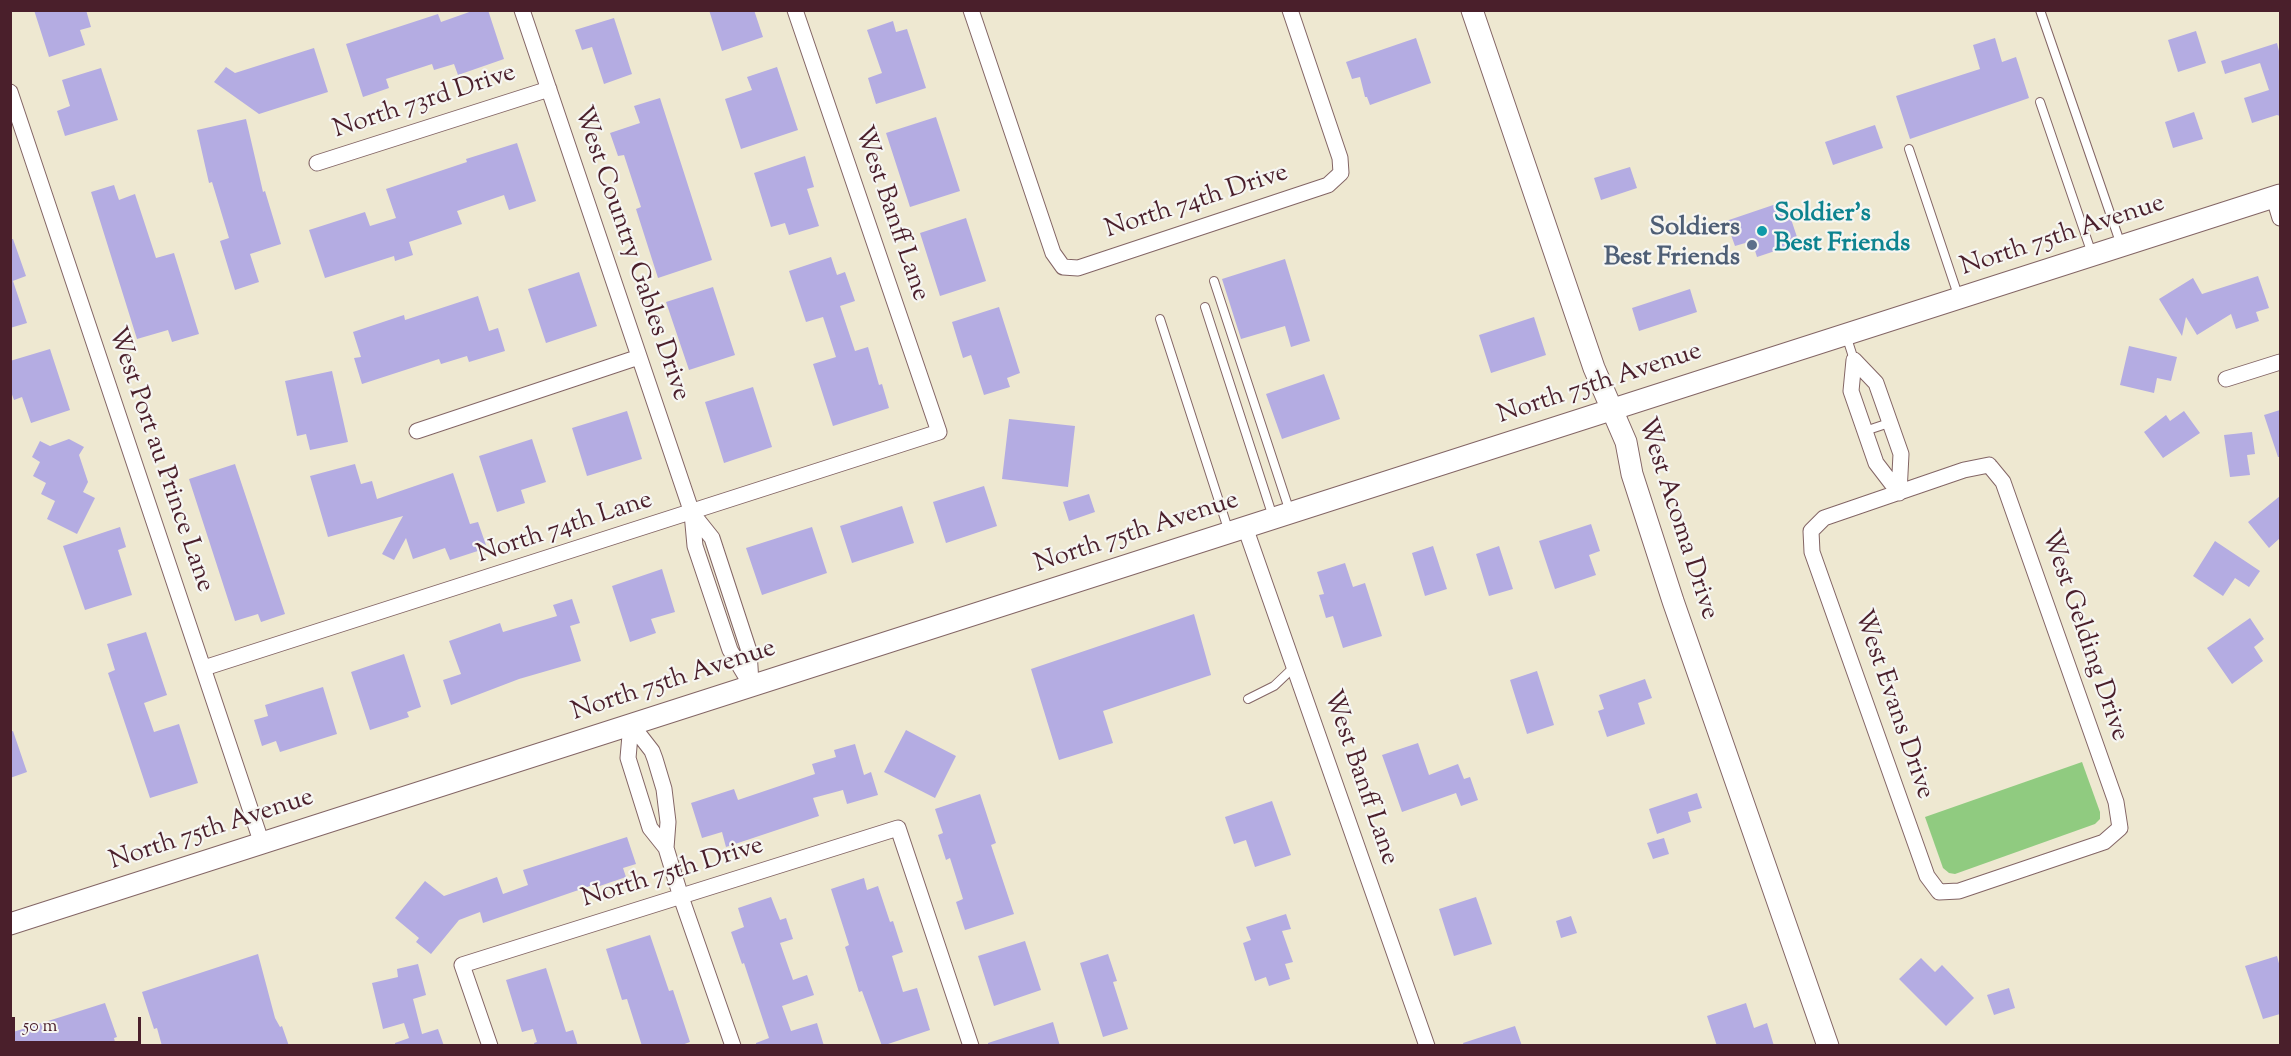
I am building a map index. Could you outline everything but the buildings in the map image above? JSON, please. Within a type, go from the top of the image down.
[{"type":"main road","name":"West Acoma Drive","points":[[1472,10],[1594,368],[1626,442],[1632,474],[1673,601],[1828,1046]]},
{"type":"main road","name":"North 75th Avenue","points":[[10,924],[2277,197]]},
{"type":"street","name":"West Country Gables Drive","points":[[522,10],[692,513],[695,546],[730,650],[751,685]]},
{"type":"street","name":"West Banff Lane","points":[[795,10],[939,432]]},
{"type":"street","name":"North 74th Drive","points":[[971,10],[1053,253],[1063,267],[1078,268],[1317,189],[1328,185],[1341,173],[1340,158],[1290,10]]},
{"type":"street","name":"North 73rd Drive","points":[[317,163],[549,89]]},
{"type":"street","name":"West Port au Prince Lane","points":[[10,92],[262,844]]},
{"type":"street","points":[[2277,197],[2280,219]]},
{"type":"street","points":[[417,431],[639,357]]},
{"type":"street","points":[[1854,360],[1876,383],[1900,454],[1899,493]]},
{"type":"street","points":[[1854,360],[1851,391],[1876,463],[1899,493]]},
{"type":"street","points":[[2226,380],[2280,362]]},
{"type":"street","name":"North 74th Lane","points":[[204,668],[939,432]]},
{"type":"street","name":"West Gelding Drive","points":[[1899,493],[1964,470],[1989,465],[2002,482],[2116,802],[2120,828],[2104,842],[1959,891],[1939,892]]},
{"type":"street","name":"West Evans Drive","points":[[1899,493],[1824,518],[1811,531],[1812,552],[1927,876],[1939,892]]},
{"type":"street","name":"West Banff Lane","points":[[1237,530],[1294,667],[1427,1046]]},
{"type":"street","points":[[632,724],[628,758],[650,828],[666,848]]},
{"type":"street","points":[[632,724],[652,751],[664,789],[668,822],[666,848],[733,1046]]},
{"type":"street","name":"North 75th Drive","points":[[490,1046],[462,965],[898,828],[971,1046]]},
{"type":"lane","points":[[2040,10],[2122,246]]},
{"type":"lane","points":[[2040,102],[2092,255]]},
{"type":"lane","points":[[1909,148],[1959,298]]},
{"type":"lane","points":[[1214,281],[1282,516]]},
{"type":"lane","points":[[1204,307],[1282,516]]},
{"type":"lane","points":[[1160,319],[1237,530]]},
{"type":"lane","points":[[1845,334],[1854,360]]},
{"type":"lane","points":[[1865,431],[1889,423]]},
{"type":"lane","points":[[1248,699],[1274,686],[1294,667]]},
{"type":"green space","points":[[2082,762],[2100,812],[2100,819],[2095,824],[1955,874],[1943,868],[1925,817]]},
{"type":"place","name":"Soldier's Best Friends","points":[[1762,231]]},
{"type":"place","name":"Soldiers Best Friends","points":[[1752,245]]}]
